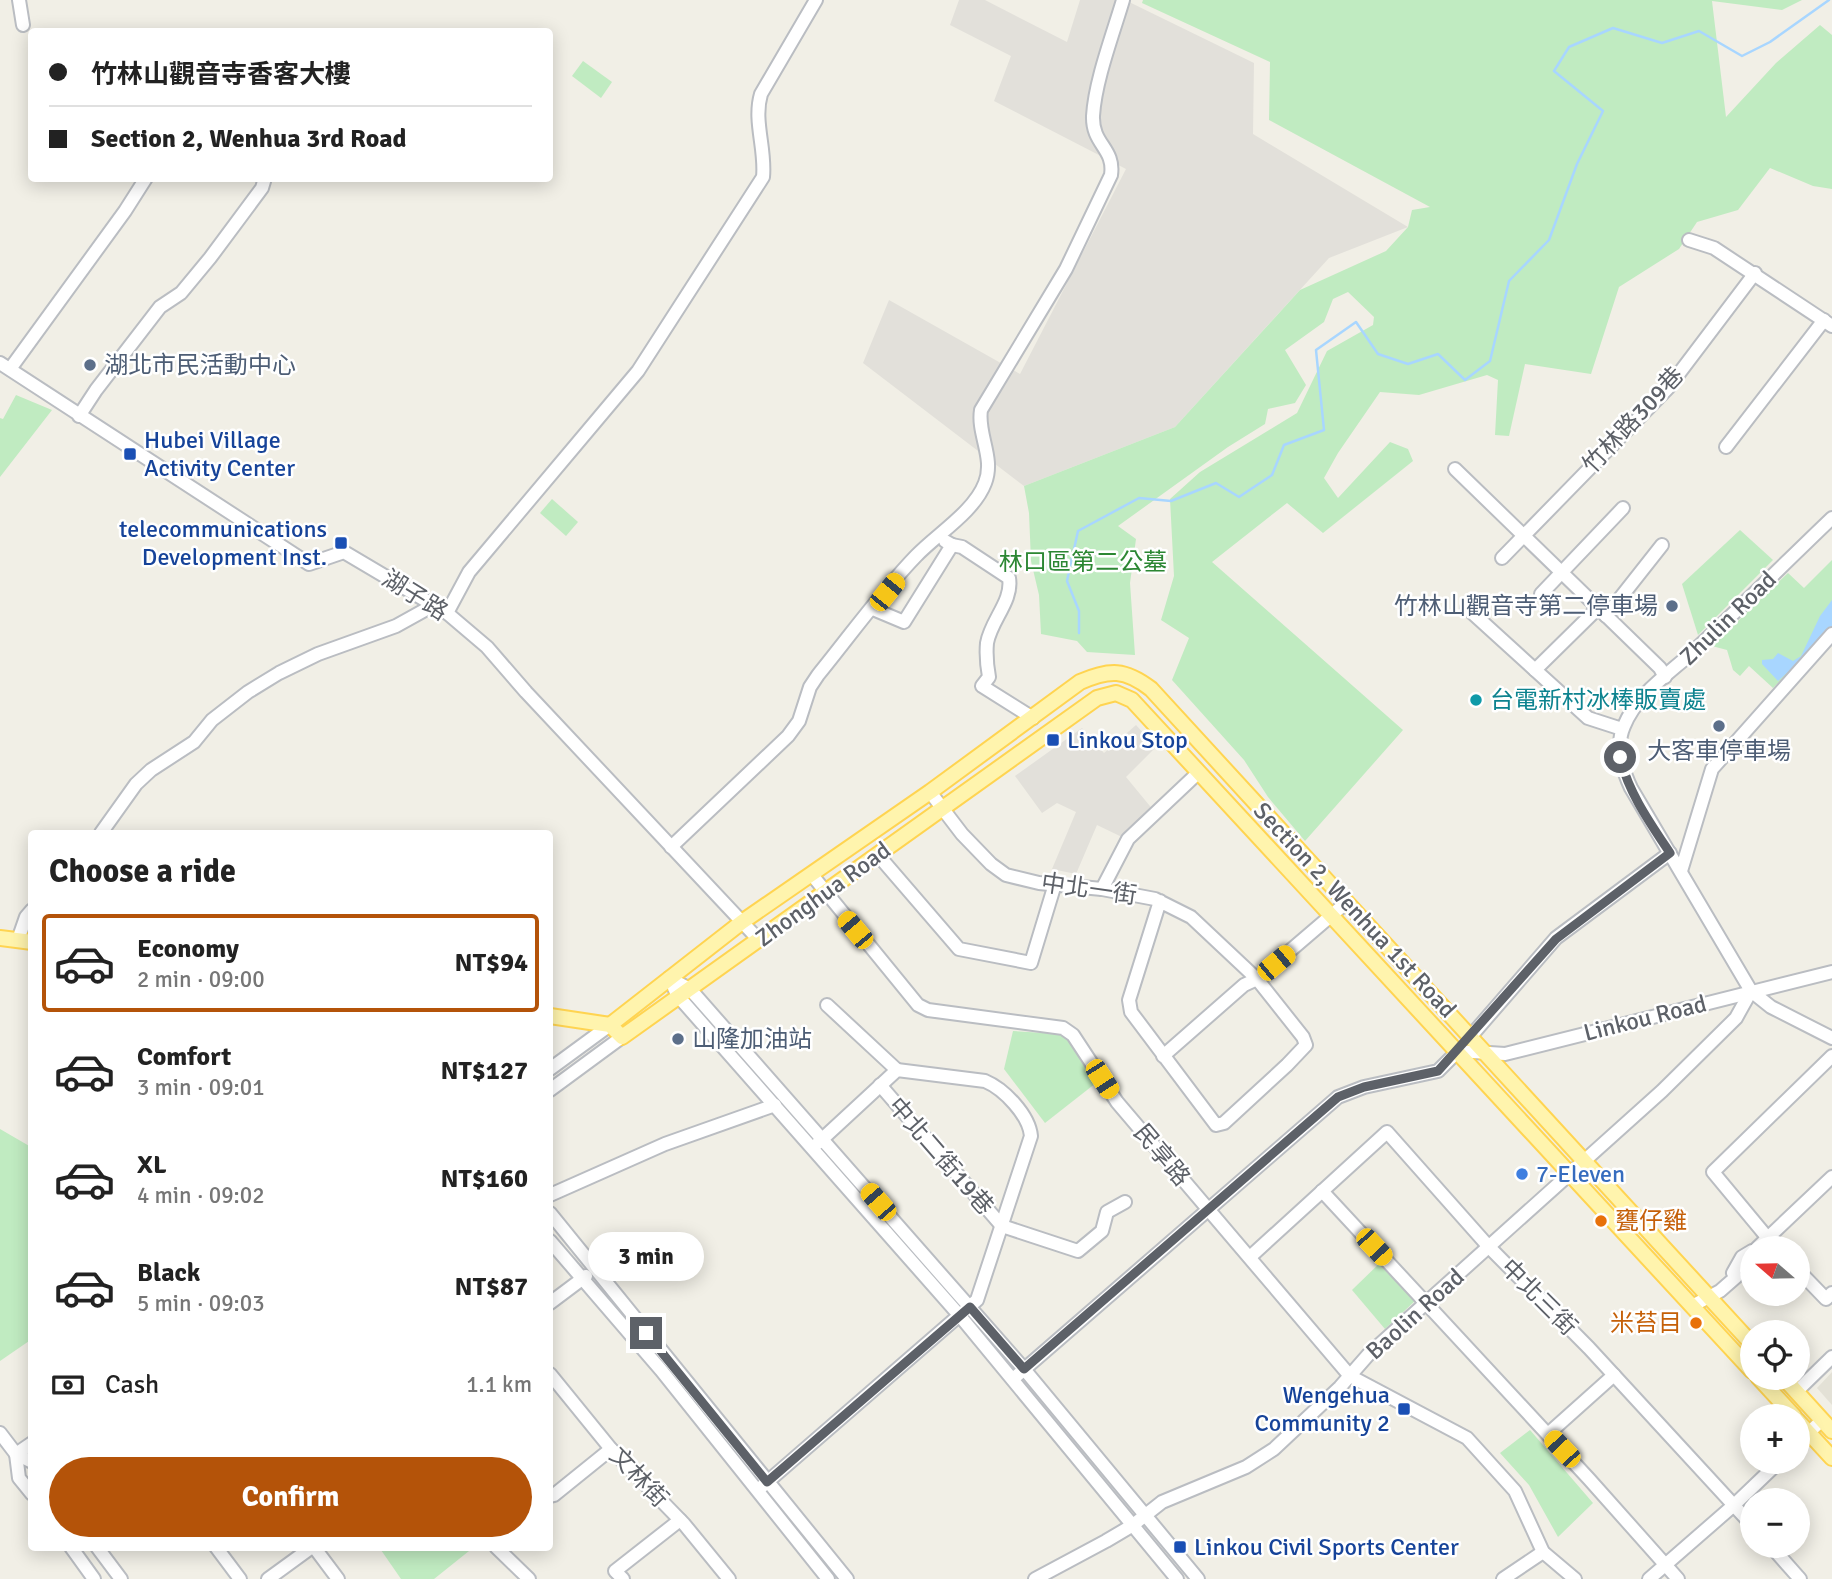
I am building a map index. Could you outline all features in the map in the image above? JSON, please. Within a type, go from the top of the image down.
[{"type":"main road","name":"Section 2, Wenhua 1st Road","points":[[1080,682],[1097,675],[1116,672],[1135,677],[1151,689],[1740,1330]]},
{"type":"main road","name":"Zhonghua Road","points":[[610,1025],[742,922],[930,792],[1080,682]]},
{"type":"main road","name":"Section 2, Wenhua 1st Road","points":[[1097,698],[1116,693],[1132,700],[1458,1051],[1568,1175],[1740,1358]]},
{"type":"main road","name":"Zhonghua Road","points":[[622,1038],[1097,698]]},
{"type":"main road","points":[[0,938],[25,941]]},
{"type":"main road","points":[[553,1016],[610,1025],[622,1038]]},
{"type":"main road","points":[[1458,1051],[1471,1036]]},
{"type":"main road","points":[[1770,1390],[1783,1404]]},
{"type":"main road","points":[[1796,1392],[1827,1426]]},
{"type":"main road","points":[[1810,1433],[1832,1458]]},
{"type":"street","points":[[19,0],[23,25]]},
{"type":"street","points":[[447,613],[469,572],[638,371],[762,177],[764,162],[757,105],[816,0]]},
{"type":"street","points":[[671,847],[788,736],[802,714],[810,687],[914,558],[950,527],[977,497],[986,482],[989,464],[979,423],[981,410],[1066,269],[1111,175],[1113,163],[1096,138],[1093,116],[1123,0]]},
{"type":"street","points":[[5,366],[125,211],[143,182]]},
{"type":"street","points":[[79,416],[160,307],[180,293],[210,258],[264,182]]},
{"type":"street","points":[[1689,240],[1714,248],[1828,323],[1726,447]]},
{"type":"street","name":"竹林路309巷","points":[[1502,558],[1668,388],[1755,273]]},
{"type":"street","name":"湖子路","points":[[5,366],[309,564],[344,552],[447,613],[487,647],[759,940]]},
{"type":"street","points":[[1455,470],[1660,668],[1665,677]]},
{"type":"street","points":[[1541,594],[1560,571],[1623,508]]},
{"type":"street","name":"Zhulin Road","points":[[1622,729],[1630,713],[1643,698],[1832,518]]},
{"type":"street","points":[[937,536],[952,545],[962,547],[1009,578],[1011,588],[988,641],[986,665],[989,677],[982,686],[1033,718]]},
{"type":"street","points":[[873,609],[904,622],[952,545]]},
{"type":"street","points":[[1535,670],[1602,612],[1662,545]]},
{"type":"street","points":[[103,830],[136,784],[151,770],[194,742],[218,714],[248,692],[318,654],[396,625],[432,606]]},
{"type":"street","points":[[1467,608],[1588,718],[1622,729],[1620,743],[1624,773],[1651,824],[1751,991],[1771,1007],[1832,1038]]},
{"type":"street","points":[[1681,871],[1712,769],[1832,634]]},
{"type":"street","points":[[1102,889],[1128,839],[1199,772]]},
{"type":"street","name":"中北一街","points":[[930,792],[972,845],[1006,875],[1102,889],[1160,901],[1191,917],[1256,979],[1303,1037],[1306,1045],[1224,1123],[1216,1125],[1163,1056]]},
{"type":"street","points":[[1471,1036],[1556,939],[1670,853]]},
{"type":"street","points":[[878,855],[959,948],[1031,963],[1055,884]]},
{"type":"street","name":"民享路","points":[[812,875],[918,1004],[928,1010],[1063,1028],[1073,1035],[1117,1102],[1350,1376],[1467,1438],[1515,1491],[1543,1552],[1575,1579]]},
{"type":"street","points":[[1160,901],[1129,1000],[1131,1012],[1163,1056],[1244,985],[1256,979],[1347,902]]},
{"type":"street","points":[[25,941],[28,915]]},
{"type":"street","name":"Linkou Road","points":[[1458,1051],[1505,1054],[1832,972]]},
{"type":"street","points":[[669,978],[965,1312],[1024,1369],[1198,1579]]},
{"type":"street","name":"Baolin Road","points":[[1035,1579],[1133,1525],[1162,1502],[1246,1467],[1274,1449],[1350,1376],[1368,1355],[1662,1091],[1736,1018],[1751,991]]},
{"type":"street","points":[[684,993],[775,1105],[818,1143]]},
{"type":"street","points":[[763,1486],[976,1300],[1031,1136],[1030,1126],[1000,1090],[985,1081],[897,1070],[827,1005]]},
{"type":"street","name":"Zhonghua Road","points":[[553,1067],[610,1025]]},
{"type":"street","name":"Zhonghua Road","points":[[553,1088],[622,1038]]},
{"type":"street","points":[[1013,1379],[1338,1097],[1364,1087],[1438,1071],[1458,1051]]},
{"type":"street","points":[[1766,1236],[1713,1172],[1832,1056]]},
{"type":"street","points":[[818,1143],[897,1070]]},
{"type":"street","name":"中北二街19巷","points":[[880,1085],[1002,1226]]},
{"type":"street","points":[[553,1194],[665,1144],[775,1105]]},
{"type":"street","name":"中北三街","points":[[1250,1257],[1387,1132],[1489,1247],[1740,1512]]},
{"type":"street","points":[[1778,1236],[1832,1177]]},
{"type":"street","points":[[1321,1191],[1548,1434],[1678,1579]]},
{"type":"street","points":[[1002,1226],[1077,1251],[1102,1231],[1107,1212],[1125,1202]]},
{"type":"street","points":[[553,1217],[763,1486],[828,1579]]},
{"type":"street","points":[[553,1245],[581,1280],[847,1579]]},
{"type":"street","points":[[1692,1306],[1736,1277],[1733,1273],[1740,1261]]},
{"type":"street","points":[[553,1301],[595,1269]]},
{"type":"street","points":[[1810,1280],[1829,1296]]},
{"type":"street","points":[[965,1312],[1013,1379],[1177,1579]]},
{"type":"street","points":[[1796,1392],[1832,1357]]},
{"type":"street","points":[[1548,1434],[1614,1376]]},
{"type":"street","name":"文林街","points":[[553,1378],[611,1449],[680,1520],[729,1579]]},
{"type":"street","points":[[1810,1433],[1827,1426]]},
{"type":"street","points":[[0,1433],[16,1454],[28,1460]]},
{"type":"street","points":[[16,1454],[28,1446]]},
{"type":"street","points":[[553,1496],[611,1449]]},
{"type":"street","points":[[16,1454],[19,1478],[28,1489]]},
{"type":"street","points":[[19,1478],[28,1472]]},
{"type":"street","points":[[1649,1579],[1766,1474]]},
{"type":"street","points":[[623,1579],[615,1571],[680,1520]]},
{"type":"street","points":[[74,1551],[94,1579]]},
{"type":"street","points":[[100,1551],[121,1579]]},
{"type":"street","points":[[219,1551],[240,1579]]},
{"type":"street","points":[[268,1579],[307,1551]]},
{"type":"street","points":[[316,1551],[338,1579]]},
{"type":"street","points":[[500,1551],[529,1579]]},
{"type":"street","points":[[1503,1579],[1543,1552]]},
{"type":"street","points":[[1781,1558],[1800,1579]]},
{"type":"shaded area","points":[[959,0],[985,0],[1067,42],[1080,0],[1125,0],[1254,63],[1253,134],[1408,227],[1329,258],[1175,427],[1024,486],[863,363],[889,300],[1020,374],[1126,169],[994,101],[1011,56],[950,25]]},
{"type":"shaded area","points":[[1136,725],[1156,747],[1126,777],[1154,811],[1124,838],[1097,825],[1076,874],[1052,869],[1076,812],[1057,803],[1042,813],[1015,776],[1082,728],[1104,753]]},
{"type":"shaded area","points":[[1832,1372],[1832,1405],[1817,1388]]},
{"type":"green space","name":"林口區第二公墓","points":[[1143,0],[1802,0],[1782,10],[1712,1],[1726,117],[1776,63],[1820,25],[1832,35],[1832,189],[1813,186],[1770,168],[1738,210],[1697,222],[1679,249],[1619,287],[1591,374],[1525,364],[1509,436],[1495,435],[1498,380],[1487,375],[1419,395],[1380,392],[1324,478],[1338,498],[1390,442],[1408,449],[1413,461],[1323,533],[1287,503],[1212,562],[1403,730],[1305,841],[1268,797],[1244,760],[1172,680],[1189,638],[1161,620],[1174,576],[1170,499],[1200,472],[1297,413],[1327,351],[1373,325],[1374,317],[1348,292],[1333,299],[1324,322],[1285,350],[1306,385],[1295,403],[1268,409],[1265,424],[1228,447],[1118,526],[1136,539],[1130,583],[1135,655],[1087,652],[1077,641],[1041,634],[1039,595],[1031,561],[1029,513],[1024,486],[1175,427],[1300,290],[1386,251],[1408,227],[1412,210],[1430,207],[1269,120],[1270,62],[1142,3]]},
{"type":"green space","points":[[583,61],[612,82],[601,98],[572,76]]},
{"type":"green space","points":[[16,395],[52,410],[0,477],[0,418],[3,419]]},
{"type":"green space","points":[[552,499],[578,522],[566,536],[540,513]]},
{"type":"green space","points":[[1740,530],[1773,560],[1698,635],[1682,584]]},
{"type":"green space","points":[[1832,560],[1832,628],[1773,688],[1749,666],[1740,676],[1733,670],[1727,650],[1712,646],[1788,573],[1804,588]]},
{"type":"green space","points":[[1013,1031],[1060,1034],[1069,1039],[1096,1083],[1045,1123],[1004,1069]]},
{"type":"green space","points":[[0,1129],[28,1145],[28,1342],[0,1361]]},
{"type":"green space","points":[[1384,1259],[1416,1300],[1385,1329],[1352,1290]]},
{"type":"green space","points":[[1530,1430],[1593,1503],[1558,1537],[1529,1485],[1500,1453]]},
{"type":"green space","points":[[382,1551],[469,1551],[434,1579],[401,1579]]},
{"type":"water","points":[[1832,600],[1832,627],[1778,681],[1762,664],[1762,660],[1773,659],[1778,653],[1793,661],[1801,656],[1820,616]]},
{"type":"waterway","points":[[1079,633],[1079,611],[1067,581],[1078,531],[1139,498],[1171,501],[1216,483],[1239,497],[1272,475],[1284,445],[1324,430],[1316,350],[1356,322],[1378,354],[1408,364],[1438,354],[1465,380],[1490,361],[1509,281],[1549,240],[1577,164],[1603,111],[1554,71],[1569,47],[1613,28],[1662,43],[1699,31],[1742,56],[1770,42],[1829,0]]},
{"type":"place","name":"湖北市民活動中心","points":[[90,365]]},
{"type":"place","name":"Hubei Village Activity Center","points":[[130,454]]},
{"type":"place","name":"telecommunications Development Inst.","points":[[341,543]]},
{"type":"place","name":"竹林山觀音寺第二停車場","points":[[1672,606]]},
{"type":"place","name":"台電新村冰棒販賣處","points":[[1476,700]]},
{"type":"place","name":"大客車停車場","points":[[1719,726]]},
{"type":"place","name":"Linkou Stop","points":[[1053,740]]},
{"type":"place","name":"山隆加油站","points":[[678,1039]]},
{"type":"place","name":"7-Eleven","points":[[1522,1174]]},
{"type":"place","name":"甕仔雞","points":[[1601,1221]]},
{"type":"place","name":"米苔目","points":[[1696,1323]]},
{"type":"place","name":"Wengehua Community 2","points":[[1404,1409]]},
{"type":"place","name":"Linkou Civil Sports Center","points":[[1180,1547]]},
{"type":"route","points":[[646,1333],[767,1482],[970,1307],[1024,1369],[1338,1097],[1364,1087],[1438,1071],[1556,939],[1670,853],[1631,788],[1620,757]]}]
